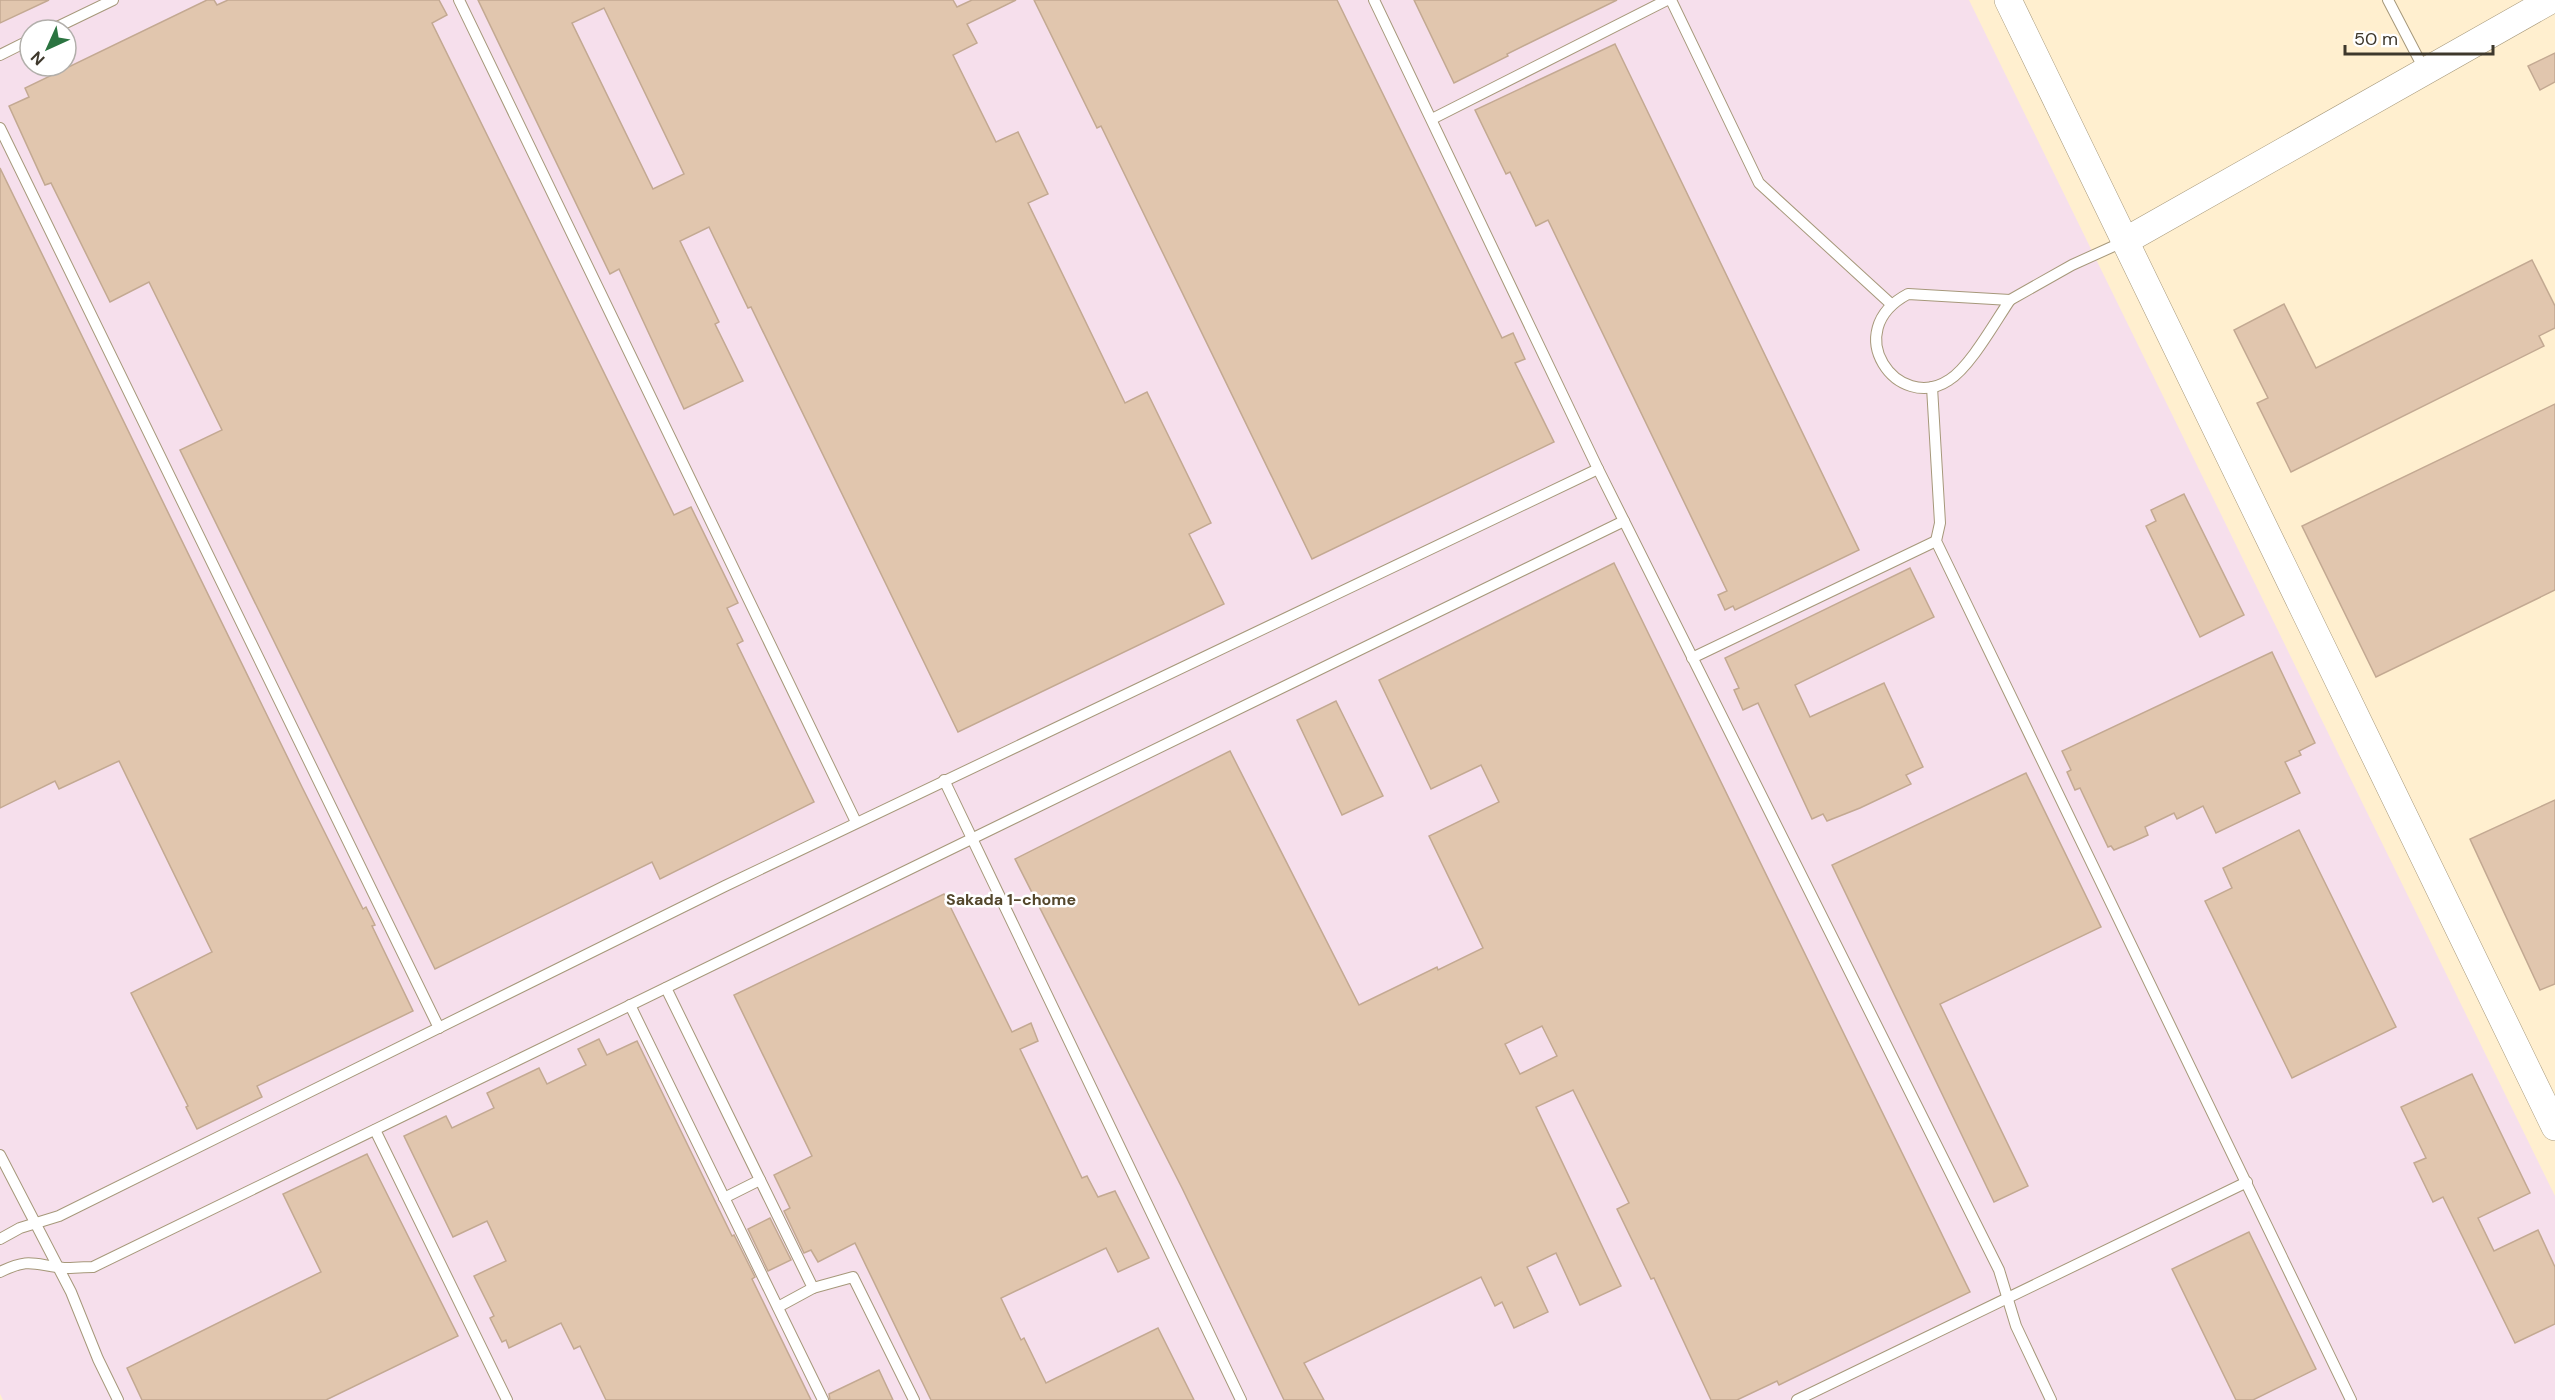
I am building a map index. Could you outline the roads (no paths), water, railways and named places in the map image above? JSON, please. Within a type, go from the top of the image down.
[{"type":"street","points":[[2008,0],[2555,1127]]},
{"type":"street","points":[[2126,240],[2551,0]]},
{"type":"lane","points":[[76,18],[113,0]]},
{"type":"lane","points":[[459,0],[856,822]]},
{"type":"lane","points":[[1374,0],[1598,469],[1993,1259],[2008,1297],[2016,1326],[2052,1400]]},
{"type":"lane","points":[[1432,119],[1669,0],[1759,183],[1891,304]]},
{"type":"lane","points":[[2388,0],[2425,72]]},
{"type":"lane","points":[[0,55],[18,46]]},
{"type":"lane","points":[[0,128],[439,1028]]},
{"type":"lane","points":[[2010,300],[1908,294],[1891,304],[1884,312],[1877,327],[1876,342],[1879,358],[1900,382],[1916,387],[1932,387],[1947,382],[1960,372],[2010,300],[2072,265],[2126,240]]},
{"type":"lane","points":[[1932,387],[1940,523],[1936,541],[2351,1400]]},
{"type":"lane","points":[[0,1239],[60,1216],[856,822],[1598,469]]},
{"type":"lane","points":[[0,1272],[18,1263],[32,1262],[58,1266],[93,1267],[1624,521]]},
{"type":"lane","points":[[1692,658],[1936,541]]},
{"type":"lane","points":[[944,780],[1240,1400]]},
{"type":"lane","points":[[666,988],[813,1288]]},
{"type":"lane","points":[[630,1005],[823,1400]]},
{"type":"lane","points":[[375,1130],[507,1400]]},
{"type":"lane","points":[[0,1155],[82,1315],[98,1359],[118,1400]]},
{"type":"lane","points":[[724,1198],[760,1180]]},
{"type":"lane","points":[[1797,1400],[2247,1182]]},
{"type":"lane","points":[[778,1307],[813,1288],[853,1277],[914,1400]]},
{"type":"district","name":"Sakada 1-chome","points":[[1011,899]]}]
